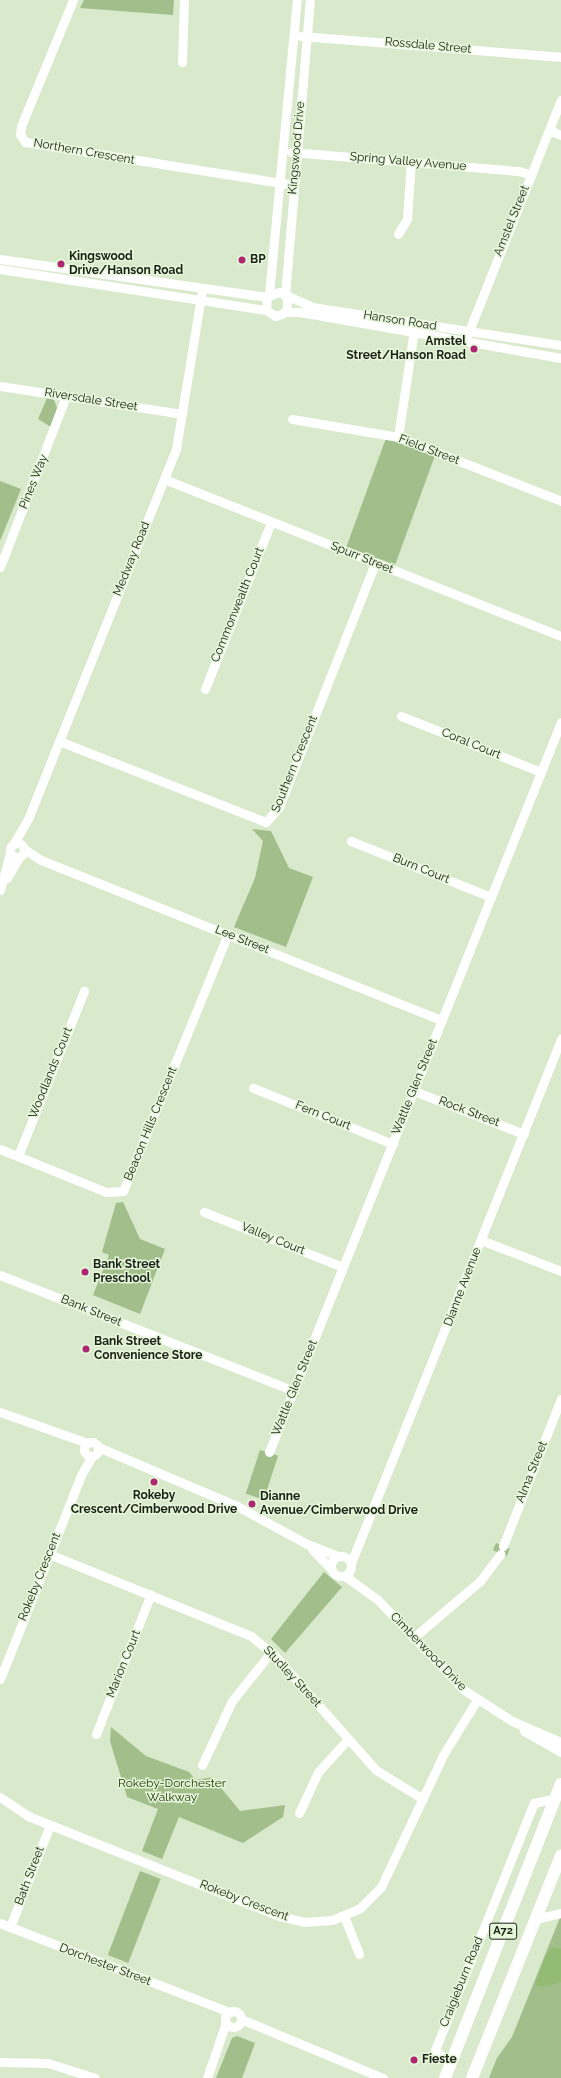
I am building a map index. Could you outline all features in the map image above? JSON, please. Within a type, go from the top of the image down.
[{"type":"main road","name":"Craigieburn Road","points":[[445,2078],[561,1784]]},
{"type":"main road","name":"A72","points":[[472,2078],[561,1855]]},
{"type":"street","name":"Northern Crescent","points":[[73,0],[21,126],[20,134],[25,142],[294,185]]},
{"type":"street","points":[[182,62],[184,0]]},
{"type":"street","name":"Kingswood Drive","points":[[268,296],[276,250],[297,0]]},
{"type":"street","name":"Kingswood Drive","points":[[286,297],[288,251],[310,0]]},
{"type":"street","name":"Rossdale Street","points":[[295,36],[561,57]]},
{"type":"street","name":"Amstel Street","points":[[465,342],[468,331],[561,100]]},
{"type":"street","points":[[549,130],[561,135]]},
{"type":"street","name":"Spring Valley Avenue","points":[[285,152],[411,162],[531,175]]},
{"type":"street","points":[[398,234],[407,219],[411,162]]},
{"type":"street","points":[[276,250],[288,251]]},
{"type":"street","points":[[0,259],[202,290],[268,296],[279,292],[286,297],[284,312],[275,316],[266,310],[0,270]]},
{"type":"street","name":"Medway Road","points":[[1,889],[10,853],[28,819],[176,450],[202,290]]},
{"type":"street","points":[[266,310],[268,296]]},
{"type":"street","name":"Hanson Road","points":[[286,297],[312,307],[561,345]]},
{"type":"street","name":"Hanson Road","points":[[284,312],[300,312],[413,334],[561,358]]},
{"type":"street","points":[[398,437],[415,323]]},
{"type":"street","name":"Riversdale Street","points":[[0,386],[182,414]]},
{"type":"street","name":"Pines Way","points":[[0,567],[66,396]]},
{"type":"street","name":"Field Street","points":[[292,419],[398,437],[561,501]]},
{"type":"street","name":"Spurr Street","points":[[164,479],[561,636]]},
{"type":"street","name":"Commonwealth Court","points":[[205,689],[271,522]]},
{"type":"street","name":"Southern Crescent","points":[[59,742],[266,822],[279,807],[375,563]]},
{"type":"street","name":"Coral Court","points":[[401,716],[541,772]]},
{"type":"street","name":"Wattle Glen Street","points":[[269,1452],[561,722]]},
{"type":"street","name":"Medway Road","points":[[1,889],[22,852],[28,819]]},
{"type":"street","name":"Burn Court","points":[[351,841],[491,897]]},
{"type":"street","points":[[14,843],[22,852]]},
{"type":"street","points":[[10,853],[22,852]]},
{"type":"street","name":"Lee Street","points":[[22,852],[442,1020]]},
{"type":"street","name":"Beacon Hills Crescent","points":[[0,1149],[106,1192],[123,1191],[228,934]]},
{"type":"street","name":"Woodlands Court","points":[[18,1156],[84,991]]},
{"type":"street","name":"Dianne Avenue","points":[[351,1565],[561,1039]]},
{"type":"street","name":"Fern Court","points":[[253,1088],[392,1144]]},
{"type":"street","name":"Rock Street","points":[[414,1091],[524,1134]]},
{"type":"street","name":"Valley Court","points":[[204,1212],[343,1267]]},
{"type":"street","points":[[481,1240],[561,1271]]},
{"type":"street","name":"Bank Street","points":[[0,1274],[294,1392]]},
{"type":"street","name":"Alma Street","points":[[413,1638],[480,1581],[501,1550],[561,1399]]},
{"type":"street","points":[[0,1412],[61,1436],[90,1451],[119,1458],[237,1506],[307,1544],[341,1556],[351,1565],[345,1576],[335,1575],[307,1544]]},
{"type":"street","name":"Rokeby Crescent","points":[[0,1679],[4,1656],[49,1554],[90,1451]]},
{"type":"street","name":"Dianne Avenue","points":[[341,1556],[363,1535]]},
{"type":"street","name":"Studley Street","points":[[49,1554],[238,1629],[271,1652],[348,1739],[386,1778],[423,1799]]},
{"type":"street","points":[[331,1569],[333,1560],[341,1556]]},
{"type":"street","name":"Cimberwood Drive","points":[[351,1565],[368,1590],[413,1638],[477,1700],[561,1752]]},
{"type":"street","name":"Cimberwood Drive","points":[[345,1576],[368,1590]]},
{"type":"street","name":"Marion Court","points":[[96,1734],[151,1594]]},
{"type":"street","points":[[202,1766],[232,1702],[271,1652]]},
{"type":"street","name":"Rokeby Crescent","points":[[0,1797],[18,1812],[287,1918],[314,1922],[344,1916],[368,1901],[381,1887],[450,1742],[477,1700]]},
{"type":"street","name":"Cimberwood Drive","points":[[512,1722],[561,1742]]},
{"type":"street","points":[[299,1813],[318,1772],[348,1739]]},
{"type":"street","name":"Craigieburn Road","points":[[451,2064],[438,2057],[435,2050],[534,1803],[555,1798]]},
{"type":"street","name":"Bath Street","points":[[10,1927],[50,1825]]},
{"type":"street","points":[[535,1920],[561,1913]]},
{"type":"street","points":[[344,1916],[359,1954]]},
{"type":"street","name":"Dorchester Street","points":[[0,1923],[209,2006],[232,2021],[268,2032],[383,2078]]},
{"type":"street","points":[[207,2078],[221,2042],[232,2021]]},
{"type":"street","points":[[0,2062],[48,2063],[94,2078]]},
{"type":"green space","points":[[84,0],[174,0],[173,15],[80,8]]},
{"type":"green space","points":[[47,398],[54,400],[57,408],[51,427],[38,419]]},
{"type":"green space","points":[[386,438],[435,456],[395,565],[346,547]]},
{"type":"green space","points":[[0,481],[21,489],[0,541]]},
{"type":"green space","points":[[252,829],[271,831],[289,868],[313,877],[286,947],[234,927],[255,878],[263,841]]},
{"type":"green space","points":[[123,1202],[140,1239],[165,1249],[140,1314],[93,1295],[109,1255],[102,1252],[116,1203]]},
{"type":"green space","points":[[260,1450],[278,1456],[264,1500],[246,1494]]},
{"type":"green space","points":[[496,1543],[510,1549],[507,1556],[493,1550]]},
{"type":"green space","points":[[324,1572],[342,1587],[285,1653],[271,1639]]},
{"type":"green space","name":"Rokeby-Dorchester Walkway","points":[[111,1727],[146,1756],[189,1772],[196,1780],[212,1777],[240,1811],[285,1805],[283,1817],[243,1843],[179,1817],[162,1859],[142,1851],[158,1809],[127,1797],[110,1741]]},
{"type":"green space","points":[[140,1871],[161,1879],[128,1963],[108,1955]]},
{"type":"green space","points":[[561,1915],[561,2078],[489,2078],[497,2058],[512,2037]]},
{"type":"green space","points":[[552,1947],[561,1949],[561,1982],[544,1987],[535,1985],[546,1955]]},
{"type":"green space","points":[[237,2036],[255,2043],[242,2078],[216,2078],[232,2038]]},
{"type":"place","name":"BP","points":[[242,260]]},
{"type":"place","name":"Kingswood Drive/Hanson Road","points":[[61,264]]},
{"type":"place","name":"Amstel Street/Hanson Road","points":[[474,349]]},
{"type":"place","name":"Bank Street Preschool","points":[[85,1272]]},
{"type":"place","name":"Bank Street Convenience Store","points":[[86,1349]]},
{"type":"place","name":"Rokeby Crescent/Cimberwood Drive","points":[[154,1482]]},
{"type":"place","name":"Dianne Avenue/Cimberwood Drive","points":[[252,1504]]},
{"type":"place","name":"Fieste","points":[[414,2060]]}]
